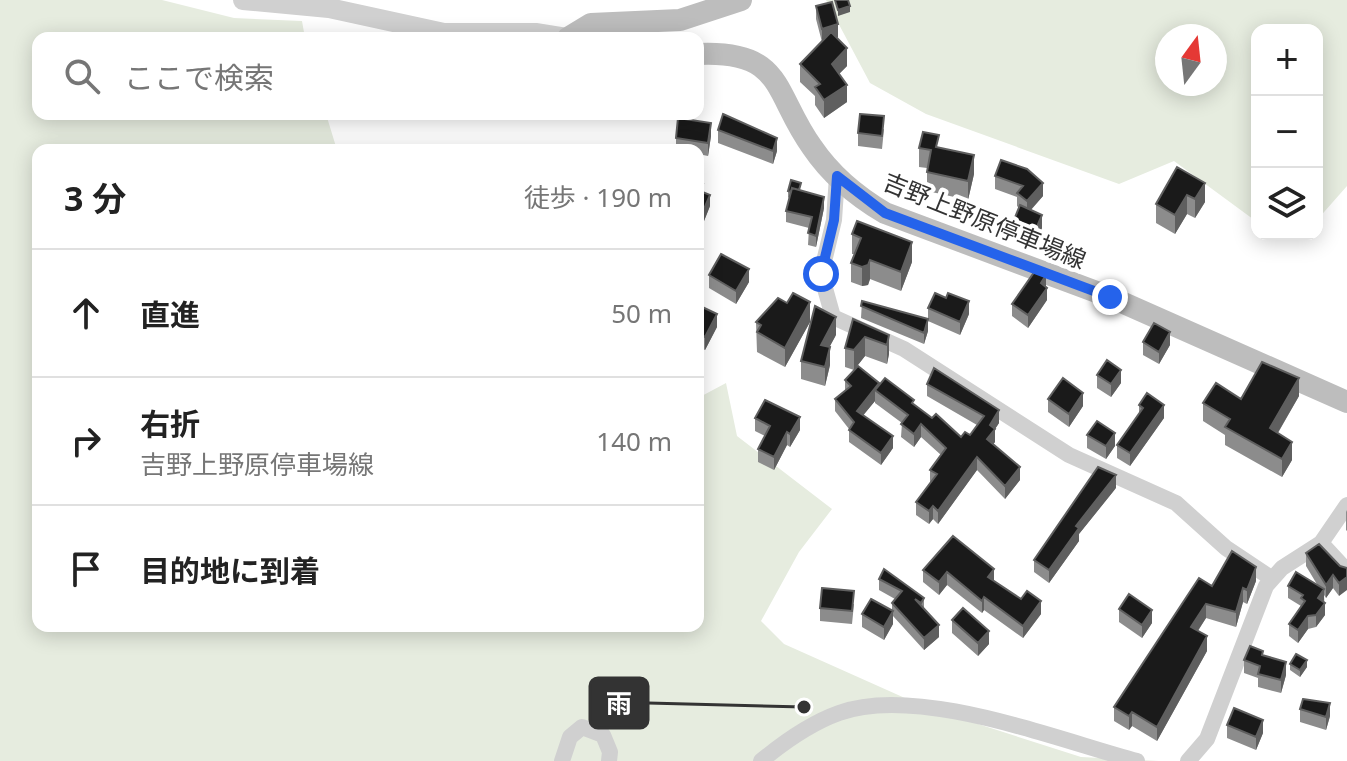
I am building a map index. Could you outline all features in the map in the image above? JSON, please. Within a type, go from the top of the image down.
[{"type":"main road","points":[[578,32],[591,24],[680,20],[741,0]]},
{"type":"main road","name":"吉野上野原停車場線","points":[[704,54],[734,56],[767,71],[785,93],[810,146],[837,176],[885,213],[1110,297],[1347,402]]},
{"type":"street","points":[[243,0],[329,8],[439,32]]},
{"type":"street","points":[[837,176],[834,220],[821,274],[833,317],[904,349],[1069,455],[1176,503],[1226,548],[1271,578]]},
{"type":"street","points":[[1188,761],[1207,739],[1271,578],[1321,543],[1347,505]]},
{"type":"street","points":[[1321,543],[1347,571]]},
{"type":"street","points":[[761,761],[795,736],[838,713],[887,704],[963,714],[1137,761]]},
{"type":"street","points":[[562,761],[570,737],[582,727],[603,735],[610,752],[609,761]]},
{"type":"shaded area","points":[[0,0],[162,0],[234,18],[302,21],[304,32],[32,32],[32,120],[328,120],[335,144],[32,144],[32,632],[704,632],[704,395],[726,383],[737,436],[832,509],[799,552],[761,621],[784,644],[925,707],[1081,757],[1159,761],[0,761]]},
{"type":"shaded area","points":[[826,0],[1347,0],[1347,186],[1323,213],[1323,24],[1251,24],[1251,218],[1174,161],[1119,184],[926,114],[870,83]]},
{"type":"building","points":[[835,0],[848,0],[850,6],[838,10]]},
{"type":"building","points":[[832,2],[838,24],[822,29],[816,6]]},
{"type":"building","points":[[831,32],[847,48],[832,64],[847,85],[824,100],[815,87],[820,84],[800,64]]},
{"type":"building","points":[[723,114],[777,138],[773,151],[718,130]]},
{"type":"building","points":[[860,114],[884,116],[882,136],[858,133]]},
{"type":"building","points":[[678,120],[711,123],[708,143],[676,138]]},
{"type":"building","points":[[923,132],[939,135],[936,147],[974,155],[968,181],[927,172],[931,150],[919,148]]},
{"type":"building","points":[[1001,160],[1027,169],[1043,183],[1027,201],[1017,193],[1023,186],[995,176]]},
{"type":"building","points":[[1177,167],[1205,183],[1195,199],[1187,195],[1175,215],[1156,204]]},
{"type":"building","points":[[791,180],[801,183],[799,190],[792,188],[791,192],[788,191]]},
{"type":"building","points":[[792,188],[824,197],[816,236],[808,233],[812,217],[786,211]]},
{"type":"building","points":[[704,193],[710,195],[704,209]]},
{"type":"building","points":[[1020,205],[1042,215],[1036,229],[1014,220]]},
{"type":"building","points":[[965,206],[979,208],[977,221],[963,219]]},
{"type":"building","points":[[857,221],[912,242],[901,272],[870,260],[868,265],[862,267],[851,263],[861,238],[852,234]]},
{"type":"building","points":[[721,254],[749,269],[736,291],[709,275]]},
{"type":"building","points":[[1035,271],[1046,275],[1041,283],[1047,288],[1028,315],[1012,304]]},
{"type":"building","points":[[793,293],[810,302],[785,348],[757,332],[761,325],[756,322],[778,298],[787,303]]},
{"type":"building","points":[[935,293],[946,298],[948,293],[969,301],[960,322],[928,308]]},
{"type":"building","points":[[862,301],[928,319],[924,333],[861,306]]},
{"type":"building","points":[[815,306],[836,317],[821,345],[830,347],[825,367],[801,361]]},
{"type":"building","points":[[704,308],[717,314],[704,337]]},
{"type":"building","points":[[853,319],[889,335],[887,345],[865,337],[854,350],[845,348]]},
{"type":"building","points":[[1154,323],[1170,332],[1159,352],[1143,342]]},
{"type":"building","points":[[1107,360],[1121,370],[1111,384],[1097,375]]},
{"type":"building","points":[[1262,362],[1299,378],[1270,428],[1292,442],[1282,459],[1225,427],[1230,419],[1203,403],[1216,383],[1241,399]]},
{"type":"building","points":[[858,366],[879,383],[857,411],[893,436],[881,453],[849,430],[854,422],[835,399],[851,386],[845,380]]},
{"type":"building","points":[[934,368],[999,410],[990,425],[995,429],[987,439],[1020,467],[1005,486],[977,457],[938,511],[933,506],[929,511],[916,502],[937,474],[930,470],[946,448],[921,424],[914,434],[901,424],[908,415],[875,390],[885,378],[932,418],[936,414],[961,437],[965,432],[970,435],[984,416],[927,384]]},
{"type":"building","points":[[1063,378],[1083,393],[1069,414],[1048,399]]},
{"type":"building","points":[[1147,393],[1164,405],[1130,453],[1117,445],[1143,408],[1139,405]]},
{"type":"building","points":[[765,400],[800,417],[790,434],[787,432],[774,457],[758,449],[770,426],[755,418]]},
{"type":"building","points":[[1097,421],[1115,433],[1106,446],[1087,435]]},
{"type":"building","points":[[1098,467],[1116,475],[1076,526],[1079,528],[1049,570],[1034,560]]},
{"type":"building","points":[[953,536],[994,569],[988,577],[1021,599],[1027,591],[1041,601],[1023,626],[984,597],[982,601],[947,572],[939,582],[923,570]]},
{"type":"building","points":[[1319,544],[1340,566],[1347,568],[1347,577],[1339,583],[1333,575],[1326,585],[1306,553]]},
{"type":"building","points":[[1232,551],[1256,567],[1247,590],[1243,588],[1236,612],[1206,604],[1191,627],[1207,636],[1157,727],[1132,712],[1129,716],[1114,707],[1199,578],[1212,586]]},
{"type":"building","points":[[884,569],[924,598],[921,603],[915,599],[939,625],[924,638],[892,603],[902,591],[879,579]]},
{"type":"building","points":[[1296,572],[1324,589],[1318,598],[1325,603],[1316,615],[1308,616],[1298,630],[1289,624],[1305,601],[1301,598],[1303,595],[1288,586]]},
{"type":"building","points":[[822,588],[854,591],[852,611],[820,608]]},
{"type":"building","points":[[1129,594],[1152,610],[1142,625],[1119,609]]},
{"type":"building","points":[[871,599],[893,611],[884,627],[862,614]]},
{"type":"building","points":[[963,608],[989,631],[978,643],[952,620]]},
{"type":"building","points":[[1250,646],[1263,651],[1262,655],[1286,662],[1281,680],[1258,674],[1260,666],[1244,660]]},
{"type":"building","points":[[1296,654],[1307,660],[1300,670],[1290,664]]},
{"type":"building","points":[[1303,699],[1330,703],[1326,717],[1300,709]]},
{"type":"building","points":[[1234,708],[1263,720],[1256,737],[1227,725]]},
{"type":"place","name":"雨","points":[[804,707]]},
{"type":"route","points":[[821,274],[834,220],[837,176],[866,202],[885,213],[1110,297]]}]
